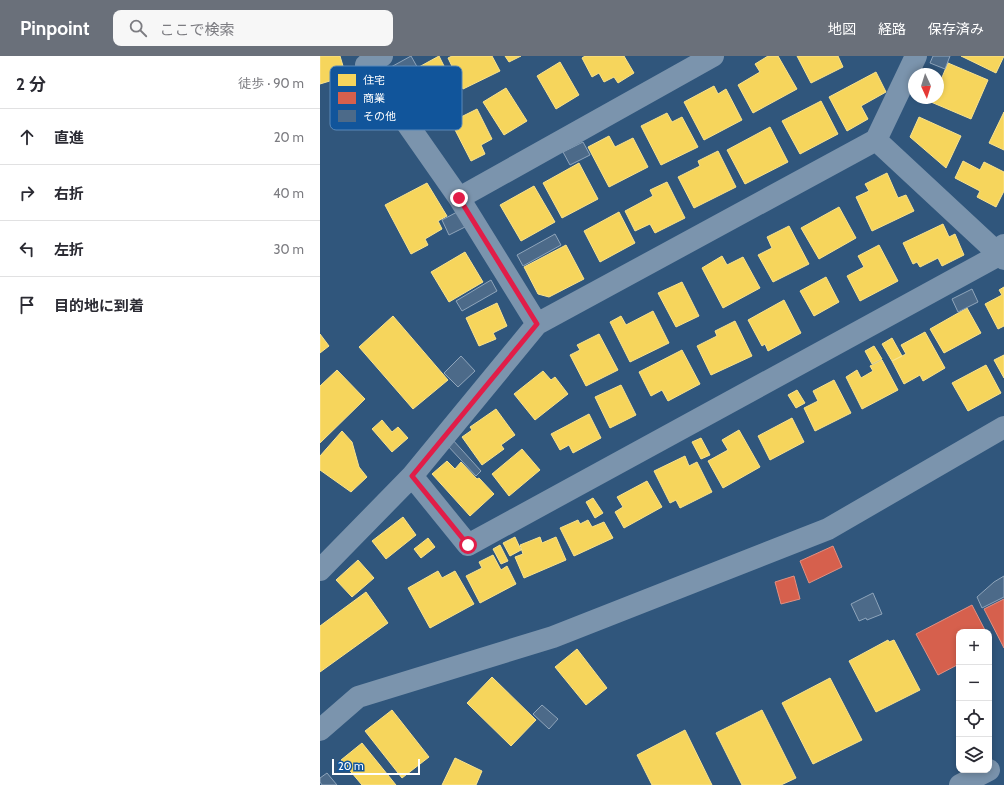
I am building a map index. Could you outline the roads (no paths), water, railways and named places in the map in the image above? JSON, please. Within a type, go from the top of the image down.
[{"type":"main road","points":[[992,768],[1004,762]]},
{"type":"main road","points":[[960,785],[983,773]]},
{"type":"street","points":[[367,66],[366,65],[382,56]]},
{"type":"street","points":[[459,198],[713,56]]},
{"type":"street","points":[[320,570],[412,476],[537,324],[876,140],[916,56]]},
{"type":"street","points":[[411,130],[459,198],[537,324]]},
{"type":"street","points":[[412,476],[468,545],[1002,253],[876,140]]},
{"type":"street","points":[[320,730],[358,697],[554,637],[828,529],[1004,427]]}]
